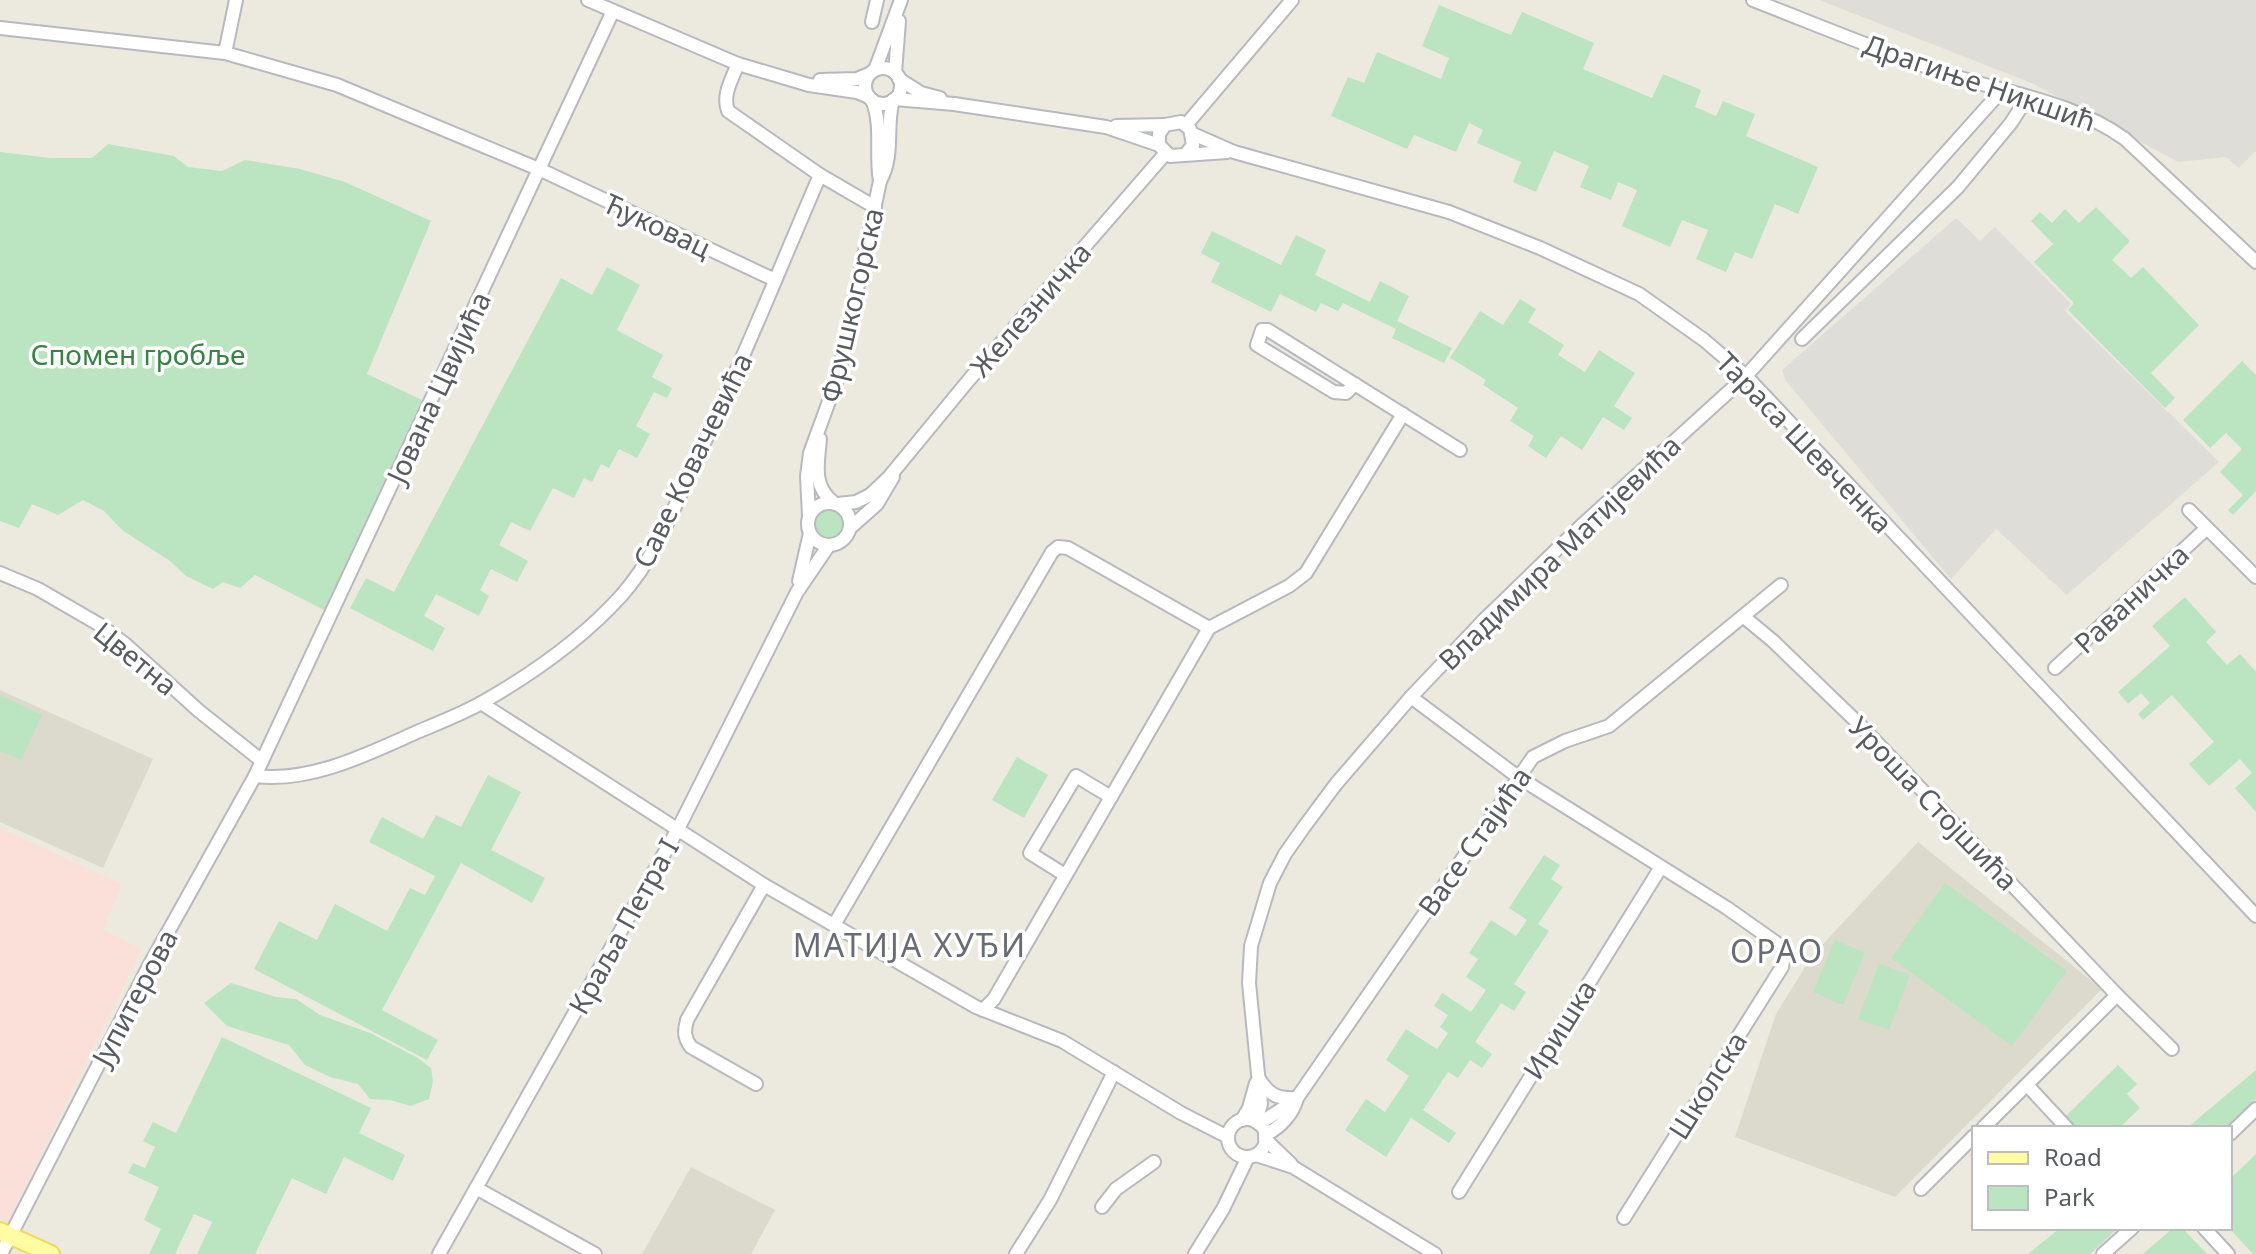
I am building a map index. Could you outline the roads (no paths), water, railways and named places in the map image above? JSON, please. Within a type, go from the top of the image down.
[{"type":"main road","points":[[5,1234],[51,1254]]},
{"type":"street","points":[[225,53],[236,0]]},
{"type":"street","points":[[588,0],[738,64],[809,85],[857,92],[881,103],[894,99],[954,104],[1106,127],[1165,125],[1176,121],[1190,129]]},
{"type":"street","points":[[872,22],[877,0]]},
{"type":"street","points":[[870,98],[865,84],[902,0]]},
{"type":"street","points":[[894,99],[900,89],[895,46],[902,0]]},
{"type":"street","points":[[1106,127],[1176,157],[1186,154],[1193,145],[1190,129],[1292,0]]},
{"type":"street","name":"Драгиње Никшић","points":[[1753,0],[1950,74],[2075,111],[2103,124],[2125,139],[2256,262]]},
{"type":"street","name":"Јована Цвијића","points":[[262,761],[613,11]]},
{"type":"street","name":"Ћуковац","points":[[0,28],[225,53],[337,85],[541,170],[775,280]]},
{"type":"street","points":[[738,64],[727,93],[725,105],[728,111],[820,175],[875,207]]},
{"type":"street","points":[[789,78],[841,81],[857,79],[885,68],[921,93],[954,104]]},
{"type":"street","name":"Владимира Матијевића","points":[[1262,1130],[1249,983],[1251,946],[1270,883],[1304,827],[1336,784],[1411,697],[1485,619],[1570,536],[1746,376],[1999,90]]},
{"type":"street","name":"Фрушкогорска","points":[[870,98],[877,111],[876,157],[880,181]]},
{"type":"street","points":[[1802,339],[1958,187],[2011,123],[2027,98]]},
{"type":"street","name":"Фрушкогорска","points":[[809,516],[808,465],[839,374],[880,181],[886,170],[891,144],[890,110],[894,99]]},
{"type":"street","points":[[1162,149],[1159,134],[1165,125]]},
{"type":"street","name":"Тараса Шевченка","points":[[1190,129],[1234,152],[1449,212],[1540,248],[1639,294],[1704,340],[1746,376],[2256,916]]},
{"type":"street","name":"Железничка","points":[[835,503],[856,502],[870,495],[898,467],[1162,149]]},
{"type":"street","name":"Тараса Шевченка","points":[[1186,154],[1234,152]]},
{"type":"street","name":"Саве Ковачевића","points":[[255,776],[286,778],[375,751],[481,703],[547,660],[588,628],[622,595],[649,558],[738,371],[820,175]]},
{"type":"street","points":[[1355,384],[1346,393],[1334,392],[1257,345],[1258,337],[1262,330],[1268,330],[1355,384],[1460,450]]},
{"type":"street","points":[[983,1010],[994,999],[1209,628],[1289,586],[1306,573],[1403,414]]},
{"type":"street","name":"Фрушкогорска","points":[[821,428],[817,477],[821,490],[835,503]]},
{"type":"street","name":"Железничка","points":[[850,528],[877,504],[889,488],[898,467]]},
{"type":"street","points":[[835,503],[847,511],[850,528],[845,538],[829,545],[818,542],[810,533],[809,516],[821,504],[835,503]]},
{"type":"street","name":"Раваничка","points":[[2189,510],[2256,577]]},
{"type":"street","name":"Раваничка","points":[[2055,668],[2207,528]]},
{"type":"street","name":"Краља Петра I","points":[[797,592],[810,533]]},
{"type":"street","name":"Краља Петра I","points":[[439,1254],[678,829],[797,592],[829,545]]},
{"type":"street","points":[[834,925],[1046,562],[1058,547],[1068,548],[1209,628]]},
{"type":"street","name":"Цветна","points":[[0,573],[38,589],[100,625],[262,761]]},
{"type":"street","name":"Васе Стајића","points":[[1262,1130],[1297,1098],[1533,757],[1609,726],[1781,585]]},
{"type":"street","name":"Уроша Стојшића","points":[[1744,617],[1859,724],[2172,1049]]},
{"type":"street","points":[[1411,697],[1518,777],[1661,867]]},
{"type":"street","points":[[481,703],[764,885],[983,1010],[1062,1041],[1181,1113],[1228,1137],[1234,1160],[1223,1209]]},
{"type":"street","name":"Јупитерова","points":[[1,1254],[5,1234],[262,761]]},
{"type":"street","points":[[1065,875],[1030,853],[1076,776],[1111,797]]},
{"type":"street","name":"Школска","points":[[1624,1218],[1782,967],[1785,952],[1782,944],[1661,867]]},
{"type":"street","name":"Иришка","points":[[1459,1192],[1661,867]]},
{"type":"street","points":[[756,1084],[691,1047],[685,1030],[687,1020],[764,885]]},
{"type":"street","points":[[1985,1126],[2117,995]]},
{"type":"street","points":[[1016,1254],[1050,1200],[1114,1072]]},
{"type":"street","points":[[1258,1076],[1266,1091],[1273,1096],[1297,1098]]},
{"type":"street","name":"Владимира Матијевића","points":[[1238,1122],[1249,1108],[1258,1076]]},
{"type":"street","points":[[2028,1086],[2065,1126]]},
{"type":"street","points":[[2232,1132],[2256,1109]]},
{"type":"street","points":[[1181,1113],[1238,1122],[1262,1130],[1293,1167]]},
{"type":"street","points":[[1228,1137],[1238,1122]]},
{"type":"street","points":[[1195,1254],[1252,1156],[1262,1148],[1262,1130]]},
{"type":"street","points":[[1921,1189],[1972,1138]]},
{"type":"street","points":[[1233,1151],[1293,1167],[1435,1254]]},
{"type":"street","points":[[1102,1207],[1116,1189],[1154,1162]]},
{"type":"street","points":[[476,1188],[595,1254]]},
{"type":"street","points":[[2103,1254],[2130,1230]]},
{"type":"street","points":[[2206,1230],[2228,1254]]},
{"type":"district","name":"МАТИЈА ХУЂИ","points":[[910,944]]},
{"type":"district","name":"ОРАО","points":[[1777,950]]},
{"type":"park label","name":"Спомен гробље","points":[[138,354]]}]
